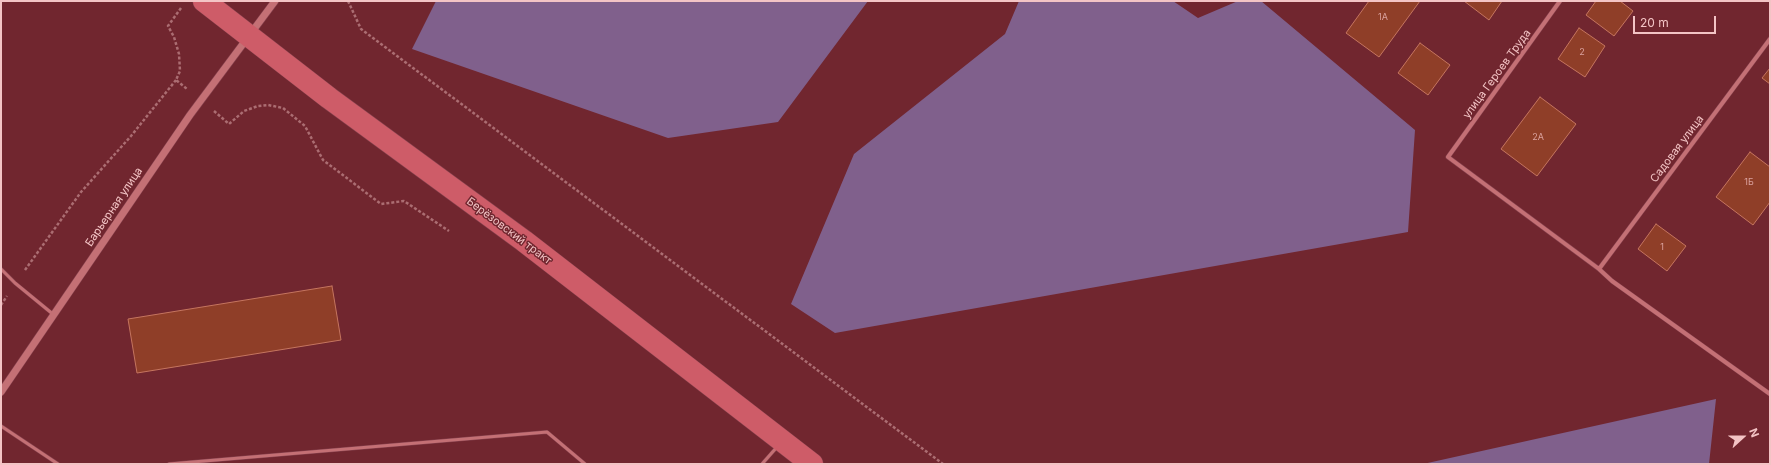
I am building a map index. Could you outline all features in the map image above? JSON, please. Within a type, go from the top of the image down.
[{"type":"main road","name":"Берёзовский тракт","points":[[204,1],[329,98],[524,241],[812,464]]},
{"type":"street","name":"Барьерная улица","points":[[1,392],[190,115],[275,1]]},
{"type":"street","name":"улица Героев Труда","points":[[1560,1],[1448,157],[1599,269]]},
{"type":"street","name":"Садовая улица","points":[[1599,269],[1770,39]]},
{"type":"street","points":[[1599,269],[1612,281],[1770,394]]},
{"type":"lane","points":[[1,269],[15,283],[54,315]]},
{"type":"lane","points":[[1,426],[58,464]]},
{"type":"lane","points":[[169,464],[547,432],[586,464]]},
{"type":"lane","points":[[762,464],[782,441]]},
{"type":"path","points":[[348,1],[361,29],[943,464]]},
{"type":"path","points":[[1,305],[15,283],[81,192],[131,136],[176,80]]},
{"type":"path","points":[[305,126],[323,160],[381,204],[404,201],[449,231]]},
{"type":"shaded area","points":[[436,1],[868,1],[778,122],[668,138],[412,49]]},
{"type":"shaded area","points":[[1019,1],[1173,1],[1198,18],[1238,1],[1261,1],[1415,130],[1408,232],[835,333],[791,304],[854,154],[1005,34]]},
{"type":"shaded area","points":[[1716,399],[1709,464],[1423,464]]},
{"type":"building","points":[[1369,1],[1420,1],[1379,57],[1346,33]]},
{"type":"building","points":[[1464,1],[1502,1],[1489,20]]},
{"type":"building","points":[[1596,1],[1620,1],[1633,11],[1614,36],[1586,15]]},
{"type":"building","points":[[1579,28],[1605,46],[1585,77],[1558,59]]},
{"type":"building","points":[[1420,43],[1450,65],[1428,95],[1398,73]]},
{"type":"building","points":[[1770,68],[1770,84],[1762,78]]},
{"type":"building","points":[[1540,97],[1576,124],[1537,176],[1501,149]]},
{"type":"building","points":[[1750,152],[1770,167],[1770,202],[1753,225],[1716,197]]},
{"type":"building","points":[[1656,224],[1686,246],[1667,271],[1638,249]]},
{"type":"building","points":[[332,286],[341,340],[137,373],[128,319]]}]
